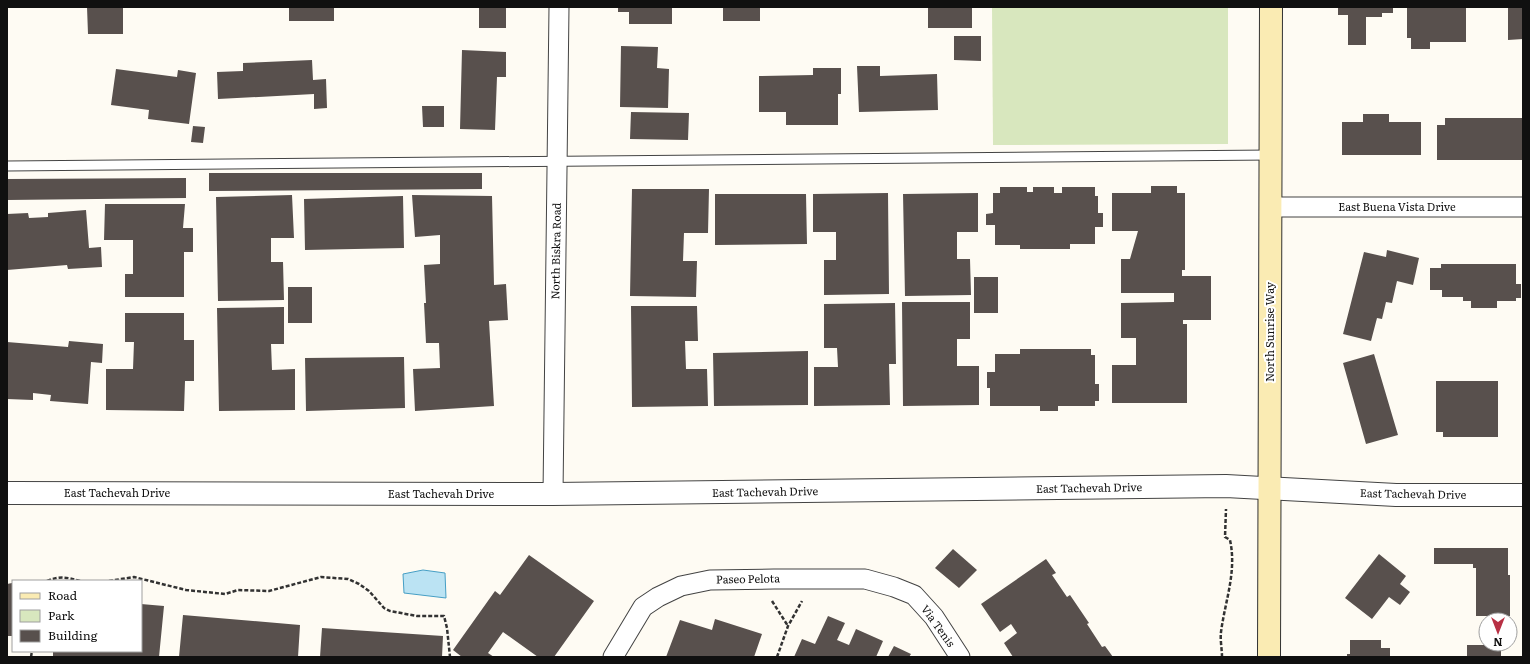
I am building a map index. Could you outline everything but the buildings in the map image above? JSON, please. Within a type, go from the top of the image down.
[{"type":"main road","name":"North Sunrise Way","points":[[1269,657],[1272,7]]},
{"type":"street","name":"North Biskra Road","points":[[553,494],[559,7]]},
{"type":"street","name":"East Buena Vista Drive","points":[[1271,207],[1523,207]]},
{"type":"street","name":"East Tachevah Drive","points":[[7,493],[553,494],[1226,486],[1396,495],[1523,495]]},
{"type":"street","name":"Paseo Pelota","points":[[613,657],[643,607],[658,597],[681,586],[710,580],[865,579],[894,587],[914,595]]},
{"type":"street","name":"Via Tenis","points":[[914,595],[934,617],[960,657]]},
{"type":"lane","points":[[7,166],[557,160],[1271,155]]},
{"type":"path","points":[[1222,657],[1221,633],[1231,582],[1233,555],[1230,540],[1225,537],[1226,486]]},
{"type":"path","points":[[49,580],[56,577],[68,577],[77,580]]},
{"type":"path","points":[[116,580],[138,577],[186,590],[225,594],[238,590],[269,591],[321,577],[348,579],[370,591],[384,608],[390,611],[417,616],[444,616],[447,628],[450,657]]},
{"type":"path","points":[[771,599],[788,626]]},
{"type":"path","points":[[777,657],[788,626],[803,599]]},
{"type":"green space","points":[[992,7],[1228,7],[1228,144],[993,145]]},
{"type":"water","points":[[423,570],[445,573],[446,598],[404,593],[403,574]]}]
